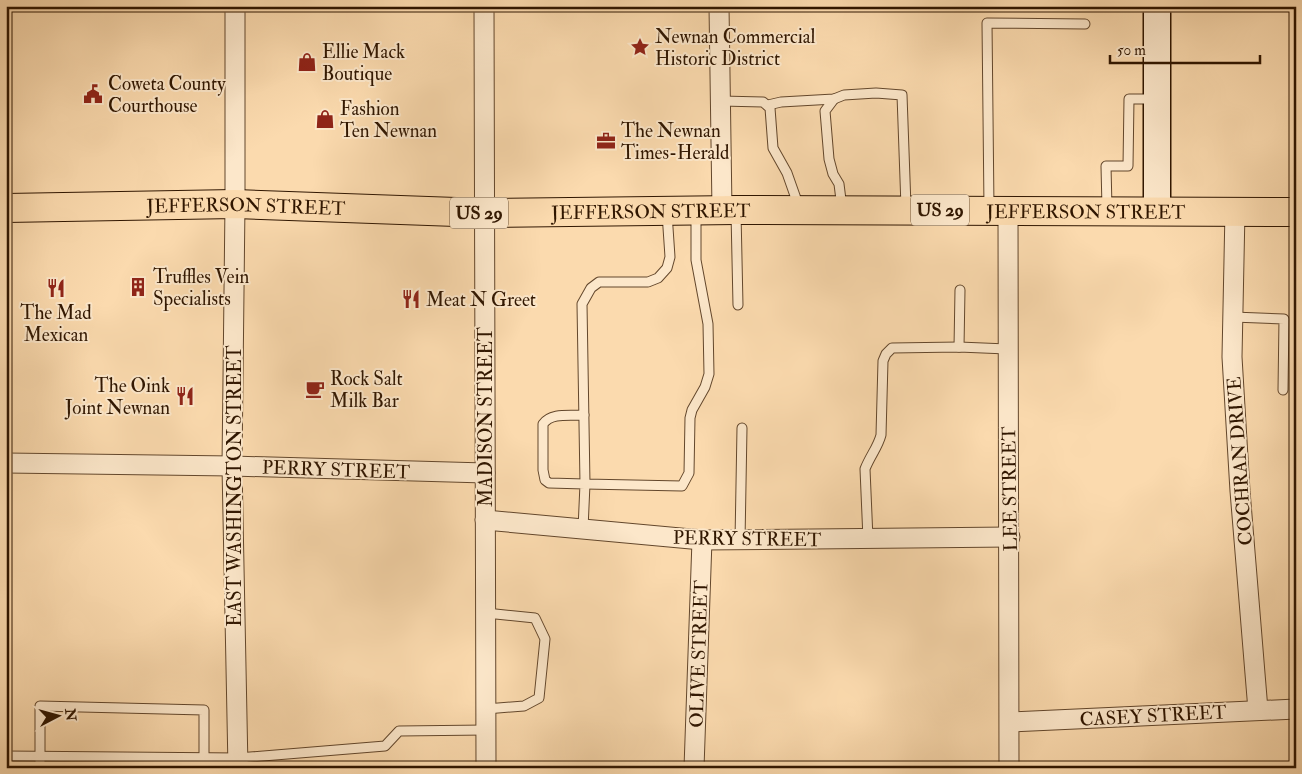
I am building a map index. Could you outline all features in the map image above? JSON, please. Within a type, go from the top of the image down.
[{"type":"main road","name":"JEFFERSON STREET","points":[[6,208],[235,204],[484,213],[667,210],[1296,212]]},
{"type":"street","name":"EAST WASHINGTON STREET","points":[[235,6],[232,466],[238,763]]},
{"type":"street","name":"MADISON STREET","points":[[484,6],[486,768]]},
{"type":"street","points":[[719,6],[721,101],[729,210]]},
{"type":"street","points":[[1156,6],[1157,211]]},
{"type":"street","name":"LEE STREET","points":[[999,210],[1007,349],[1010,537],[1009,768]]},
{"type":"street","name":"COCHRAN DRIVE","points":[[1235,211],[1232,357],[1240,491],[1258,710]]},
{"type":"street","name":"PERRY STREET","points":[[6,463],[232,466],[485,473]]},
{"type":"street","name":"PERRY STREET","points":[[485,520],[702,540],[1010,537]]},
{"type":"street","name":"OLIVE STREET","points":[[694,768],[702,540]]},
{"type":"street","name":"CASEY STREET","points":[[1010,722],[1296,709]]},
{"type":"lane","points":[[999,210],[987,23],[1086,24]]},
{"type":"lane","points":[[768,105],[781,102],[834,99],[844,95],[902,95],[906,210]]},
{"type":"lane","points":[[834,99],[825,111],[829,159],[833,174],[839,184],[842,210]]},
{"type":"lane","points":[[1107,211],[1106,166],[1128,166],[1128,99],[1157,100]]},
{"type":"lane","points":[[721,101],[763,102],[768,105],[770,108],[773,148],[787,172],[800,210]]},
{"type":"lane","points":[[583,529],[585,484],[582,304],[591,288],[599,282],[648,282],[658,278],[667,268],[670,257],[667,210]]},
{"type":"lane","points":[[584,415],[553,416],[546,419],[543,424],[543,470],[545,480],[549,483],[682,486],[689,473],[690,418],[709,374],[708,324],[696,260],[696,210]]},
{"type":"lane","points":[[729,210],[738,305]]},
{"type":"lane","points":[[959,347],[960,290]]},
{"type":"lane","points":[[1233,317],[1284,319],[1282,390]]},
{"type":"lane","points":[[868,539],[865,469],[868,460],[880,442],[882,434],[883,361],[886,354],[892,348],[959,347],[1007,349]]},
{"type":"lane","points":[[740,541],[742,428]]},
{"type":"lane","points":[[486,612],[535,618],[545,639],[539,698],[524,706],[486,709]]},
{"type":"lane","points":[[40,768],[40,706],[204,710],[204,768]]},
{"type":"lane","points":[[6,756],[204,757],[238,763],[293,755],[385,746],[399,731],[486,730]]},
{"type":"place","name":"Newnan Commercial Historic District","points":[[640,47]]},
{"type":"place","name":"Ellie Mack Boutique","points":[[307,62]]},
{"type":"place","name":"Coweta County Courthouse","points":[[93,94]]},
{"type":"place","name":"Fashion Ten Newnan","points":[[325,119]]},
{"type":"place","name":"The Newnan Times-Herald","points":[[606,141]]},
{"type":"place","name":"Truffles Vein Specialists","points":[[138,287]]},
{"type":"place","name":"The Mad Mexican","points":[[56,288]]},
{"type":"place","name":"Meat N Greet","points":[[411,299]]},
{"type":"place","name":"Rock Salt Milk Bar","points":[[315,389]]},
{"type":"place","name":"The Oink Joint Newnan","points":[[185,396]]}]
